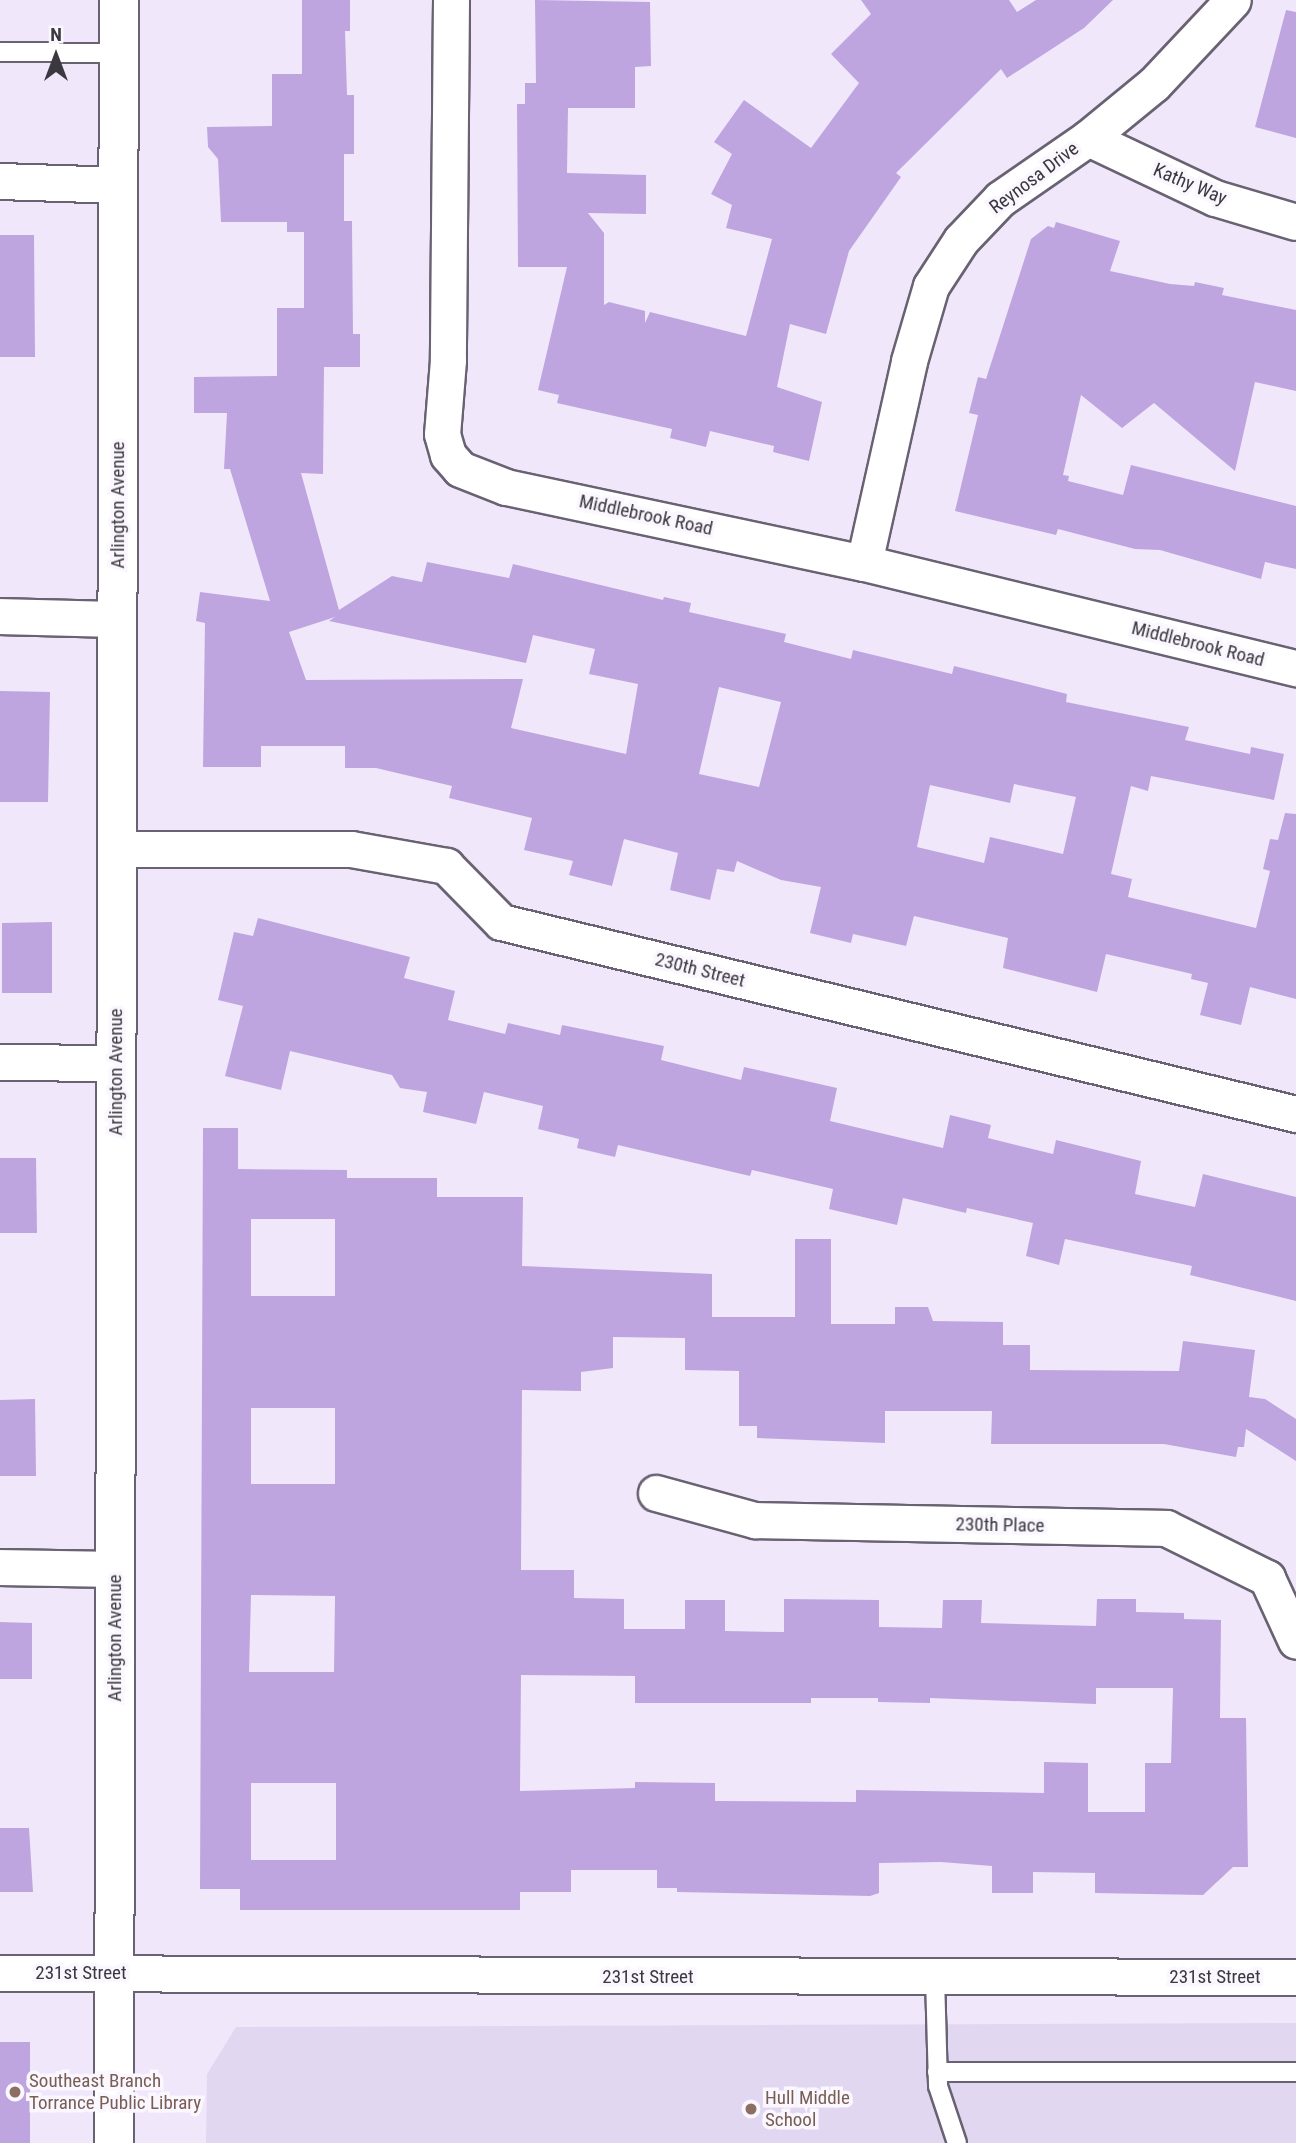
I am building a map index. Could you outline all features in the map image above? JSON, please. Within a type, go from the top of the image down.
[{"type":"main road","name":"Arlington Avenue","points":[[114,2143],[119,0]]},
{"type":"street","name":"Middlebrook Road","points":[[451,0],[448,360],[442,400],[442,434],[448,456],[460,469],[506,487],[864,563],[1296,668]]},
{"type":"street","name":"Reynosa Drive","points":[[864,563],[909,361],[931,286],[961,240],[1000,199],[1088,138],[1154,84],[1233,0]]},
{"type":"street","name":"Kathy Way","points":[[1088,138],[1216,198],[1296,222]]},
{"type":"street","points":[[0,181],[118,185]]},
{"type":"street","points":[[0,616],[117,619]]},
{"type":"street","name":"230th Street","points":[[117,849],[351,849],[446,866],[501,922],[1296,1114]]},
{"type":"street","points":[[0,1062],[116,1063]]},
{"type":"street","name":"230th Place","points":[[656,1493],[755,1520],[1166,1528],[1267,1578],[1296,1641]]},
{"type":"street","points":[[0,1567],[115,1569]]},
{"type":"street","name":"231st Street","points":[[0,1973],[1296,1977]]},
{"type":"lane","points":[[0,52],[118,53]]},
{"type":"lane","points":[[935,1977],[937,2072],[957,2143]]},
{"type":"lane","points":[[937,2072],[1296,2072]]},
{"type":"shaded area","name":"Hull Middle School","points":[[1296,2023],[1296,2143],[206,2143],[207,2074],[236,2027]]},
{"type":"building","points":[[302,0],[350,0],[350,31],[345,31],[347,95],[354,95],[354,154],[344,154],[344,221],[352,221],[353,334],[360,334],[360,367],[324,367],[323,474],[301,473],[339,610],[392,576],[422,582],[427,562],[509,578],[513,564],[663,600],[664,597],[691,603],[689,612],[786,634],[784,642],[851,659],[853,650],[952,674],[954,666],[1067,694],[1066,702],[1189,727],[1185,740],[1250,754],[1251,747],[1284,754],[1274,800],[1151,776],[1148,791],[1131,786],[1111,874],[1132,879],[1128,897],[1256,928],[1270,871],[1263,869],[1270,839],[1278,840],[1285,813],[1296,814],[1296,999],[1250,987],[1241,1025],[1200,1015],[1208,983],[1191,979],[1192,974],[1106,954],[1097,992],[1003,968],[1008,938],[914,916],[906,946],[853,934],[851,943],[810,933],[821,887],[781,880],[737,861],[734,872],[717,869],[710,900],[670,890],[678,853],[624,839],[612,886],[569,875],[573,861],[524,850],[532,818],[449,798],[452,786],[376,768],[345,768],[345,746],[261,746],[261,767],[203,767],[205,623],[196,621],[200,592],[270,601],[230,469],[224,469],[227,413],[194,413],[194,377],[277,376],[277,308],[304,308],[304,232],[287,232],[287,222],[221,222],[218,159],[208,147],[207,127],[272,126],[272,74],[302,74]],"holes":[[[335,617],[329,621],[526,663],[533,635],[595,649],[589,674],[638,684],[626,754],[511,728],[523,679],[306,680],[289,632]],[[719,687],[781,702],[759,787],[699,774]],[[1014,784],[1076,797],[1063,854],[990,837],[984,863],[917,847],[930,785],[1010,803]]]},
{"type":"building","points":[[535,0],[650,2],[651,66],[635,67],[635,108],[568,108],[567,173],[646,175],[646,214],[588,213],[604,233],[604,305],[609,302],[645,311],[645,323],[650,312],[746,336],[772,239],[726,228],[732,205],[711,194],[732,154],[714,142],[744,100],[811,148],[859,83],[831,54],[871,14],[861,0],[1009,0],[1017,12],[1036,0],[1113,0],[1084,28],[1007,78],[1001,69],[896,173],[901,177],[849,251],[826,334],[790,324],[777,387],[822,402],[809,461],[773,452],[774,446],[710,431],[706,447],[670,438],[672,429],[557,403],[559,395],[538,390],[567,267],[518,267],[517,104],[525,104],[525,83],[536,83]]},
{"type":"building","points":[[1286,10],[1296,12],[1296,138],[1255,127]]},
{"type":"building","points":[[1056,222],[1120,241],[1110,271],[1170,284],[1194,286],[1195,282],[1224,288],[1222,295],[1296,310],[1296,391],[1255,382],[1235,471],[1154,403],[1122,428],[1081,395],[1063,475],[1069,476],[1068,481],[1123,495],[1131,465],[1296,506],[1296,569],[1265,562],[1261,579],[1160,550],[1135,549],[1058,529],[1056,535],[955,511],[978,415],[969,413],[978,377],[986,379],[1031,239],[1048,226],[1054,228]]},
{"type":"building","points":[[0,235],[34,235],[35,357],[0,357]]},
{"type":"building","points":[[0,691],[50,692],[48,802],[0,802]]},
{"type":"building","points":[[258,918],[410,957],[404,978],[455,991],[448,1020],[505,1034],[508,1023],[560,1035],[562,1025],[664,1046],[661,1060],[741,1080],[744,1067],[837,1088],[830,1121],[943,1148],[950,1115],[991,1125],[988,1138],[1053,1154],[1056,1140],[1141,1161],[1135,1194],[1195,1207],[1203,1174],[1296,1197],[1296,1301],[1190,1275],[1192,1266],[1065,1239],[1059,1265],[1026,1256],[1033,1223],[967,1208],[966,1213],[903,1198],[897,1225],[829,1209],[833,1189],[752,1170],[750,1176],[618,1145],[615,1157],[577,1148],[579,1139],[538,1129],[543,1106],[484,1092],[476,1124],[423,1112],[427,1092],[400,1088],[392,1075],[290,1051],[281,1090],[225,1076],[243,1006],[218,1000],[234,932],[253,936]]},
{"type":"building","points":[[52,922],[52,993],[2,993],[2,923]]},
{"type":"building","points":[[203,1128],[238,1128],[238,1169],[347,1170],[347,1178],[437,1178],[437,1197],[523,1197],[522,1266],[712,1274],[712,1317],[795,1317],[795,1239],[831,1239],[831,1324],[895,1324],[895,1307],[928,1307],[933,1321],[1003,1322],[1003,1345],[1030,1345],[1030,1370],[1179,1371],[1183,1341],[1255,1350],[1249,1397],[1265,1399],[1296,1419],[1296,1461],[1246,1429],[1244,1447],[1238,1447],[1236,1457],[1164,1444],[991,1444],[992,1411],[885,1411],[885,1443],[757,1438],[757,1426],[739,1426],[739,1371],[685,1370],[685,1338],[613,1337],[613,1368],[581,1372],[581,1391],[522,1390],[521,1570],[574,1570],[574,1598],[624,1599],[624,1629],[685,1629],[685,1600],[725,1600],[725,1631],[784,1632],[784,1599],[879,1600],[879,1627],[942,1628],[943,1600],[982,1600],[981,1623],[1096,1626],[1097,1599],[1136,1599],[1136,1612],[1184,1613],[1184,1619],[1221,1620],[1220,1718],[1246,1718],[1248,1867],[1233,1867],[1203,1895],[1095,1893],[1095,1873],[1033,1872],[1033,1893],[992,1893],[992,1866],[941,1862],[879,1863],[879,1893],[870,1896],[677,1892],[677,1888],[657,1888],[657,1870],[571,1870],[571,1892],[520,1892],[520,1910],[240,1910],[240,1889],[200,1889]],"holes":[[[251,1219],[335,1219],[335,1296],[251,1296]],[[251,1408],[335,1408],[335,1484],[251,1484]],[[251,1595],[335,1596],[334,1672],[249,1672]],[[521,1675],[635,1676],[635,1703],[811,1703],[811,1698],[878,1698],[878,1702],[930,1703],[930,1698],[1096,1704],[1096,1688],[1173,1688],[1171,1763],[1145,1763],[1145,1812],[1088,1812],[1088,1763],[1044,1762],[1044,1793],[856,1790],[856,1802],[715,1801],[715,1783],[635,1782],[635,1788],[520,1791]],[[251,1783],[336,1783],[336,1860],[251,1860]]]},
{"type":"building","points":[[0,1158],[36,1158],[37,1233],[0,1233]]},
{"type":"building","points":[[35,1399],[36,1476],[0,1476],[0,1400]]},
{"type":"building","points":[[0,1622],[32,1623],[32,1679],[0,1679]]},
{"type":"building","points":[[0,1828],[29,1828],[33,1892],[0,1892]]},
{"type":"building","name":"Southeast Branch Torrance Public Library","points":[[0,2042],[30,2042],[30,2143],[0,2143]]},
{"type":"place","name":"Southeast Branch Torrance Public Library","points":[[15,2092]]},
{"type":"place","name":"Hull Middle School","points":[[751,2109]]}]
